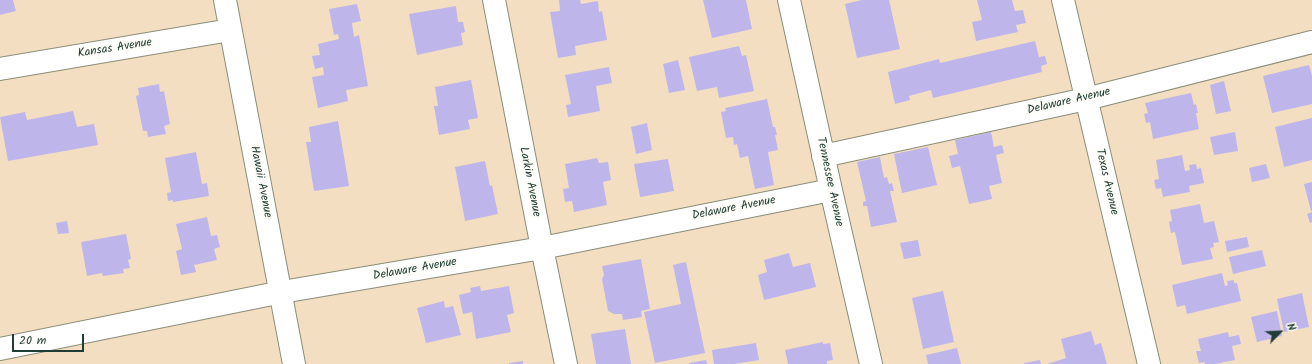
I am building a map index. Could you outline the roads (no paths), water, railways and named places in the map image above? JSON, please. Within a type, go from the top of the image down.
[{"type":"street","name":"Hawaii Avenue","points":[[225,0],[282,292],[294,364]]},
{"type":"street","name":"Larkin Avenue","points":[[494,0],[566,364]]},
{"type":"street","name":"Tennessee Avenue","points":[[790,0],[823,156],[871,364]]},
{"type":"street","name":"Texas Avenue","points":[[1063,0],[1149,364]]},
{"type":"street","name":"Kansas Avenue","points":[[0,68],[230,30]]},
{"type":"street","name":"Delaware Avenue","points":[[823,156],[1086,99],[1312,42]]},
{"type":"street","name":"Delaware Avenue","points":[[0,349],[282,292],[542,248],[831,190]]}]
